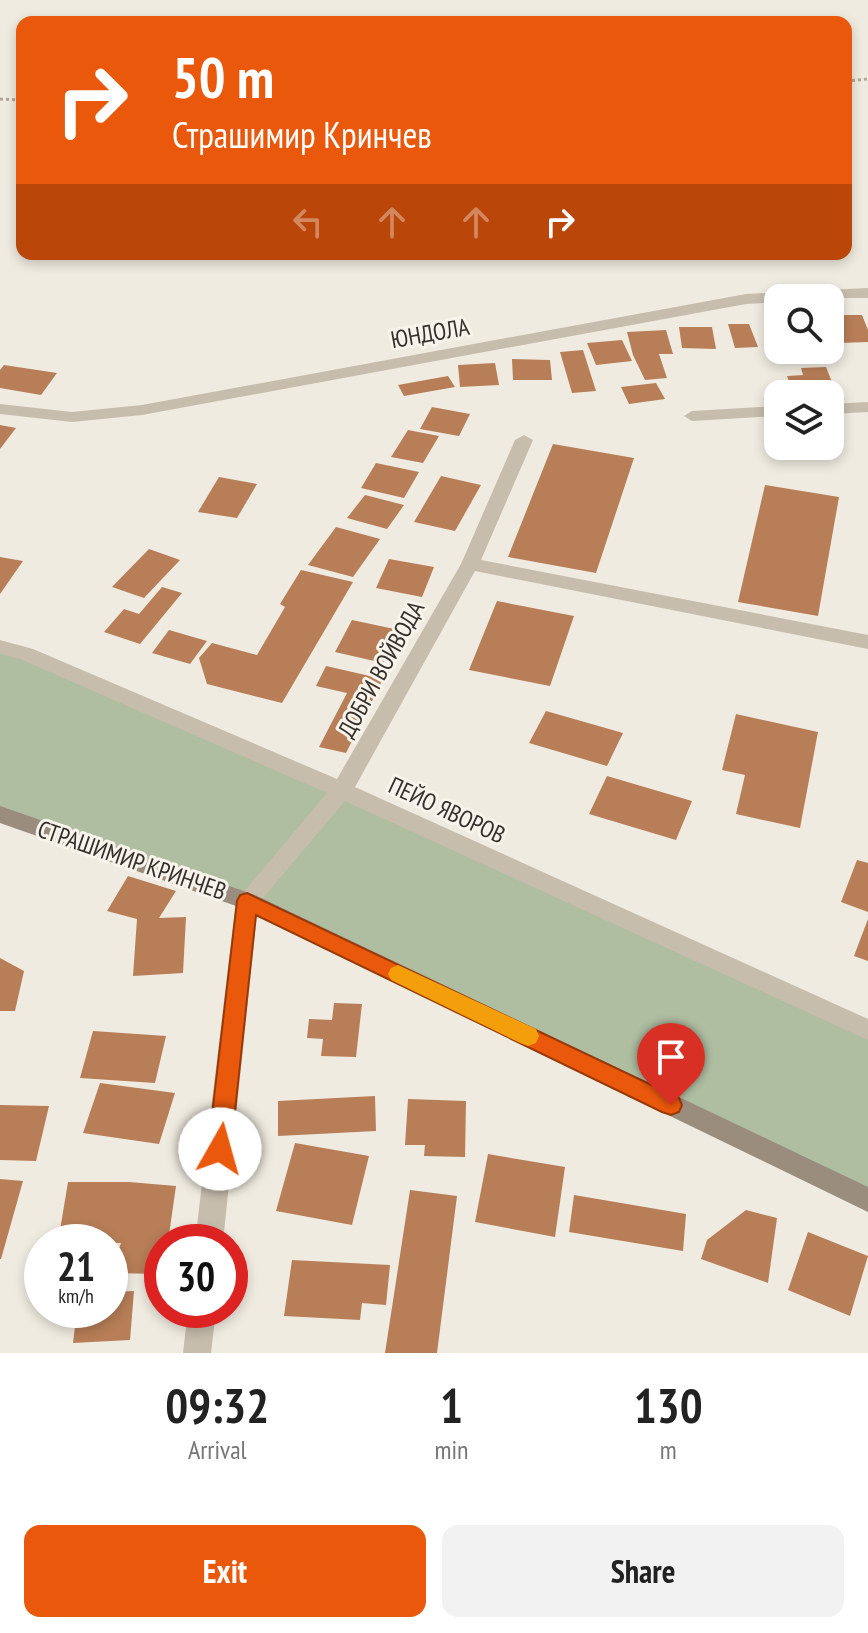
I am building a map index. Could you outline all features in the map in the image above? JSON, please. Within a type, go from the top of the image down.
[{"type":"main road","name":"СТРАШИМИР КРИНЧЕВ","points":[[0,814],[247,901],[868,1200]]},
{"type":"street","name":"ЮНДОЛА","points":[[0,409],[72,417],[142,410],[746,299],[868,293]]},
{"type":"street","points":[[844,408],[868,407]]},
{"type":"street","points":[[692,416],[764,412]]},
{"type":"street","name":"ДОБРИ ВОЙВОДА","points":[[247,901],[342,790],[470,564],[524,440]]},
{"type":"street","points":[[470,564],[868,642]]},
{"type":"street","name":"ПЕЙО ЯВОРОВ","points":[[0,647],[26,654],[342,790],[868,1030]]},
{"type":"street","points":[[211,1224],[247,901]]},
{"type":"street","points":[[197,1353],[200,1328]]},
{"type":"green space","points":[[0,647],[868,1030],[868,1200],[247,901],[0,814]]},
{"type":"building","points":[[844,315],[862,315],[868,330],[868,342],[844,343]]},
{"type":"building","points":[[728,324],[749,324],[758,347],[735,348]]},
{"type":"building","points":[[679,327],[712,327],[716,349],[682,348]]},
{"type":"building","points":[[666,330],[673,354],[659,354],[667,378],[645,380],[633,355],[627,332]]},
{"type":"building","points":[[622,340],[632,361],[596,365],[587,343]]},
{"type":"building","points":[[583,350],[596,391],[572,393],[560,352]]},
{"type":"building","points":[[512,359],[550,360],[552,380],[513,380]]},
{"type":"building","points":[[495,363],[499,385],[460,387],[458,365]]},
{"type":"building","points":[[4,365],[57,373],[41,395],[0,388],[0,370]]},
{"type":"building","points":[[826,367],[831,380],[788,380],[787,376],[803,375],[801,368]]},
{"type":"building","points":[[448,376],[455,387],[404,396],[398,385]]},
{"type":"building","points":[[656,383],[665,399],[629,404],[621,387]]},
{"type":"building","points":[[432,407],[470,414],[459,436],[420,429]]},
{"type":"building","points":[[0,425],[16,428],[0,449]]},
{"type":"building","points":[[408,430],[439,436],[423,463],[391,457]]},
{"type":"building","points":[[553,444],[634,458],[596,573],[508,557]]},
{"type":"building","points":[[376,463],[419,472],[404,498],[361,488]]},
{"type":"building","points":[[441,476],[481,485],[455,531],[414,522]]},
{"type":"building","points":[[219,477],[257,484],[237,518],[198,512]]},
{"type":"building","points":[[765,485],[839,497],[818,616],[738,602]]},
{"type":"building","points":[[365,495],[404,505],[387,529],[347,518]]},
{"type":"building","points":[[336,527],[380,539],[353,577],[308,565]]},
{"type":"building","points":[[149,549],[180,560],[144,598],[112,587]]},
{"type":"building","points":[[0,557],[23,561],[0,594]]},
{"type":"building","points":[[389,559],[434,567],[422,597],[376,588]]},
{"type":"building","points":[[301,570],[353,582],[282,703],[207,684],[199,658],[212,643],[257,655],[285,607],[280,604]]},
{"type":"building","points":[[162,587],[182,593],[140,644],[104,632],[124,609],[139,614]]},
{"type":"building","points":[[497,601],[574,616],[550,686],[469,670]]},
{"type":"building","points":[[352,620],[399,630],[383,663],[335,652]]},
{"type":"building","points":[[169,630],[207,641],[190,664],[152,653]]},
{"type":"building","points":[[326,666],[383,679],[346,753],[319,747],[347,693],[316,686]]},
{"type":"building","points":[[546,711],[623,733],[607,766],[529,743]]},
{"type":"building","points":[[736,714],[818,732],[800,828],[736,814],[745,775],[722,770]]},
{"type":"building","points":[[607,776],[692,801],[676,840],[589,814]]},
{"type":"building","points":[[857,860],[868,863],[868,912],[841,902]]},
{"type":"building","points":[[128,876],[176,891],[159,918],[186,917],[183,973],[133,976],[137,919],[107,911]]},
{"type":"building","points":[[868,919],[868,961],[854,956]]},
{"type":"building","points":[[0,958],[24,971],[15,1011],[0,1011]]},
{"type":"building","points":[[334,1003],[362,1004],[356,1057],[321,1056],[323,1039],[307,1038],[309,1019],[332,1020]]},
{"type":"building","points":[[93,1031],[166,1036],[155,1083],[80,1078]]},
{"type":"building","points":[[100,1083],[175,1093],[159,1144],[83,1133]]},
{"type":"building","points":[[375,1096],[376,1131],[278,1136],[278,1101]]},
{"type":"building","points":[[408,1099],[466,1101],[465,1157],[424,1156],[425,1145],[405,1145]]},
{"type":"building","points":[[0,1105],[49,1106],[36,1161],[0,1160]]},
{"type":"building","points":[[295,1143],[369,1156],[352,1225],[276,1211]]},
{"type":"building","points":[[488,1154],[565,1167],[555,1237],[475,1222]]},
{"type":"building","points":[[0,1179],[23,1181],[1,1259],[0,1259]]},
{"type":"building","points":[[68,1182],[176,1186],[171,1224],[144,1224],[144,1274],[128,1273],[128,1224],[61,1224]]},
{"type":"building","points":[[410,1190],[457,1196],[437,1353],[385,1353]]},
{"type":"building","points":[[574,1195],[686,1214],[683,1251],[569,1232]]},
{"type":"building","points":[[746,1210],[777,1218],[768,1283],[701,1259],[707,1240]]},
{"type":"building","points":[[808,1232],[868,1256],[850,1316],[788,1290]]},
{"type":"building","points":[[292,1260],[390,1265],[386,1305],[362,1303],[360,1320],[284,1316]]},
{"type":"building","points":[[128,1291],[134,1291],[130,1340],[73,1343],[75,1328],[128,1328]]},
{"type":"slow traffic","points":[[398,974],[528,1036]]},
{"type":"route","points":[[220,1149],[247,901],[671,1105]]}]
